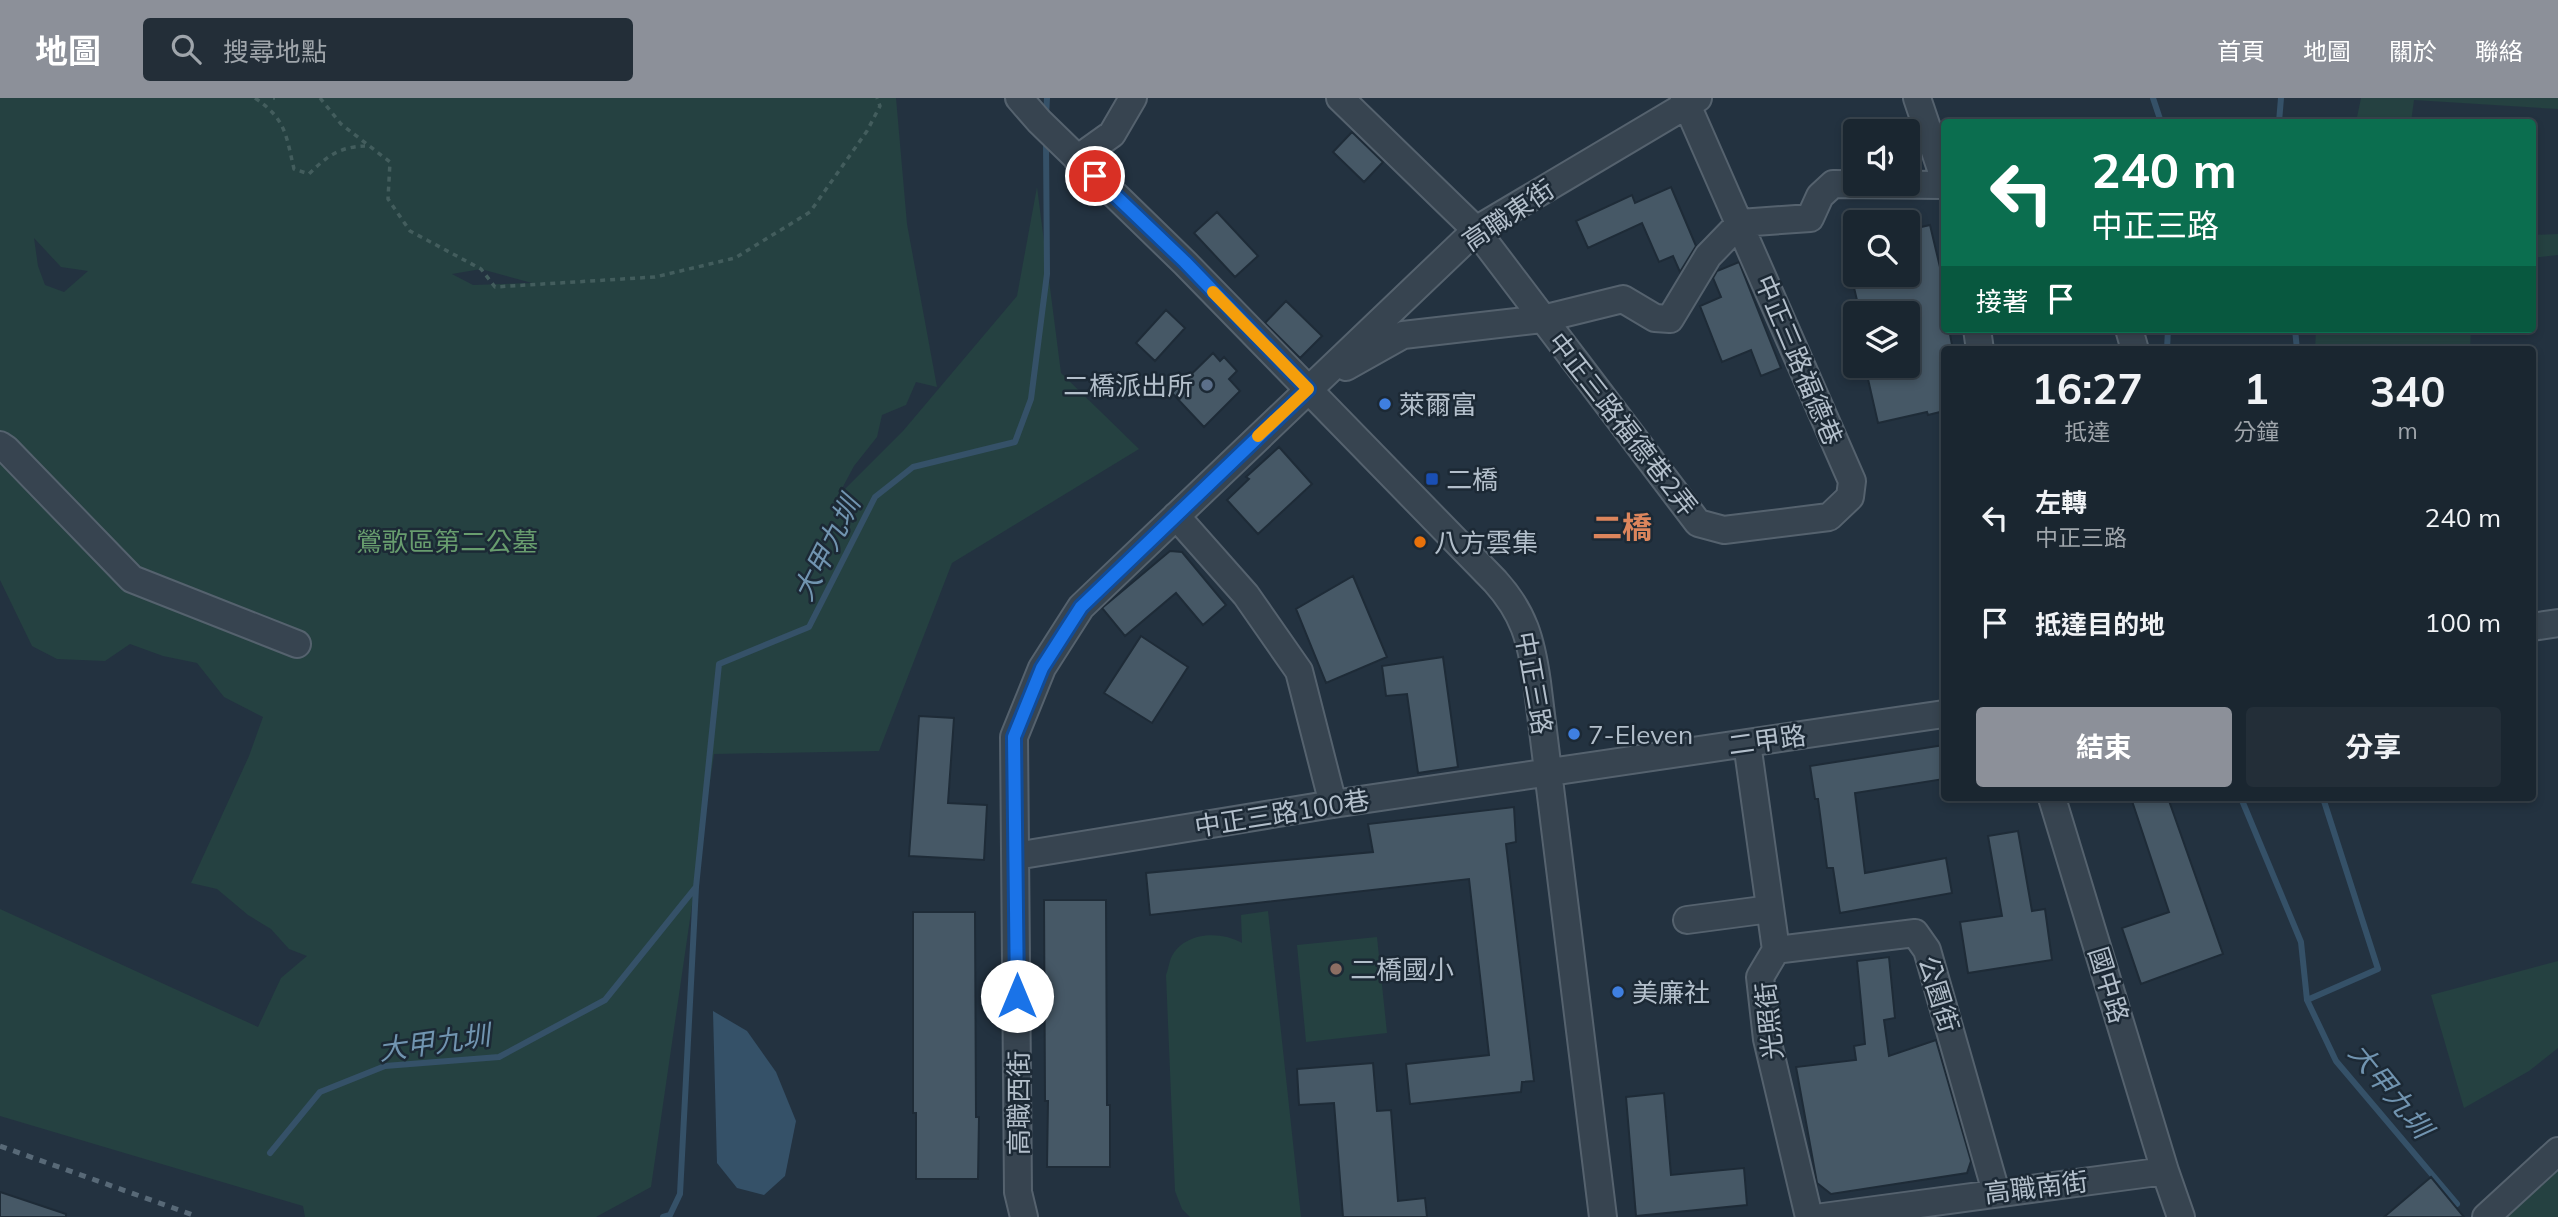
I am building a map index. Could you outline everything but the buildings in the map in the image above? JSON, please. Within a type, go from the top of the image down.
[{"type":"street","name":"中正三路","points":[[1019,98],[1077,159],[1185,262],[1509,596],[1523,619],[1532,645],[1603,1217]]},
{"type":"street","points":[[1077,159],[1112,134],[1133,98]]},
{"type":"street","name":"中正三路福德巷2弄","points":[[1340,98],[1476,230],[1698,523],[1724,530],[1829,517],[1850,498]]},
{"type":"street","points":[[1917,98],[1941,168]]},
{"type":"street","name":"高職東街","points":[[1308,389],[1476,230],[1690,100]]},
{"type":"street","name":"中正三路福德巷","points":[[1690,100],[1740,223],[1852,481],[1850,498]]},
{"type":"street","points":[[1308,389],[1403,335],[1542,319],[1623,299],[1655,318],[1670,318],[1707,256],[1740,223],[1810,218],[1820,196],[1833,184],[1941,185]]},
{"type":"street","name":"高職西街","points":[[1024,1217],[1018,1192],[1014,737],[1042,668],[1081,607],[1308,389]]},
{"type":"street","points":[[0,445],[132,579],[297,643]]},
{"type":"street","points":[[1176,516],[1246,595],[1299,671],[1333,804]]},
{"type":"street","points":[[2536,626],[2558,623]]},
{"type":"street","name":"二甲路","points":[[1549,773],[1941,714]]},
{"type":"street","name":"光照街","points":[[1747,743],[1776,950],[1760,976],[1767,1038],[1809,1217]]},
{"type":"street","name":"中正三路100巷","points":[[1016,856],[1333,804],[1549,773]]},
{"type":"street","name":"國中路","points":[[2053,801],[2165,1171]]},
{"type":"street","points":[[1687,920],[1770,909]]},
{"type":"street","name":"公園街","points":[[1776,950],[1915,933],[1927,950],[1996,1192]]},
{"type":"street","points":[[2486,1217],[2558,1152]]},
{"type":"street","points":[[2165,1171],[2182,1217]]},
{"type":"street","name":"高職南街","points":[[1824,1217],[2165,1171]]},
{"type":"path","points":[[255,98],[268,107],[282,123],[294,169],[309,174],[326,158],[347,147],[367,146]]},
{"type":"path","points":[[320,98],[341,124],[390,162],[388,199],[410,231],[481,269],[495,287],[655,278],[735,258],[810,212],[867,131],[880,106],[877,98]]},
{"type":"green space","name":"鶯歌區第二公墓","points":[[0,98],[896,98],[907,224],[937,387],[916,382],[906,405],[882,415],[877,437],[854,466],[838,496],[903,431],[1017,296],[1037,187],[1061,373],[1139,449],[952,563],[879,751],[714,754],[651,1187],[596,1217],[305,1217],[303,1206],[0,1116],[0,909],[258,1027],[281,978],[307,956],[289,949],[271,929],[248,915],[217,889],[191,883],[249,756],[263,717],[224,697],[197,663],[163,656],[130,644],[105,661],[57,659],[32,646],[0,580]],"holes":[[[34,238],[61,267],[88,271],[64,292],[45,285],[38,266]],[[481,269],[532,283],[533,283],[473,285],[452,274]]]},
{"type":"green space","points":[[2361,98],[2558,98],[2558,109],[2414,100],[2411,119],[2357,119]]},
{"type":"green space","points":[[2558,234],[2558,255],[2536,258],[2536,235]]},
{"type":"green space","points":[[2316,333],[2471,333],[2470,346],[2315,346]]},
{"type":"green space","points":[[1268,911],[1301,1217],[1190,1217],[1182,1209],[1175,1191],[1166,975],[1171,958],[1184,943],[1193,938],[1213,935],[1242,943],[1241,915]]},
{"type":"green space","points":[[1377,937],[1387,1033],[1306,1042],[1297,945]]},
{"type":"green space","points":[[2558,961],[2558,1048],[2529,1071],[2464,1108],[2431,995]]},
{"type":"green space","points":[[2558,1166],[2558,1217],[2505,1217]]},
{"type":"water","points":[[713,1011],[747,1031],[776,1072],[796,1121],[785,1176],[764,1195],[737,1188],[717,1163]]},
{"type":"waterway","name":"大甲九圳","points":[[1046,116],[1047,98]]},
{"type":"waterway","points":[[2153,98],[2160,119]]},
{"type":"waterway","name":"大甲九圳","points":[[2279,119],[2281,98]]},
{"type":"waterway","name":"大甲九圳","points":[[270,1153],[320,1092],[385,1066],[499,1057],[605,1000],[696,887],[719,664],[809,627],[875,497],[913,467],[1015,442],[1031,399],[1047,274],[1046,141]]},
{"type":"waterway","points":[[2167,346],[2168,333]]},
{"type":"waterway","name":"大甲九圳","points":[[2295,333],[2297,346]]},
{"type":"waterway","points":[[2242,801],[2301,942],[2307,1000]]},
{"type":"waterway","name":"大甲九圳","points":[[2324,801],[2378,969],[2307,1000],[2336,1061],[2457,1204]]},
{"type":"waterway","name":"大甲九圳","points":[[663,1217],[670,1215],[680,1194],[696,887]]},
{"type":"railway","points":[[0,1146],[193,1215]]},
{"type":"slow traffic","points":[[1213,292],[1308,389],[1258,436]]},
{"type":"place","name":"二橋派出所","points":[[1207,385]]},
{"type":"place","name":"萊爾富","points":[[1385,404]]},
{"type":"place","name":"二橋","points":[[1432,479]]},
{"type":"place","name":"八方雲集","points":[[1420,542]]},
{"type":"place","name":"7-Eleven","points":[[1574,734]]},
{"type":"place","name":"二橋國小","points":[[1336,969]]},
{"type":"place","name":"美廉社","points":[[1618,992]]},
{"type":"district","name":"二橋","points":[[1622,527]]},
{"type":"route","points":[[1017,996],[1014,737],[1042,668],[1081,607],[1308,389],[1185,262],[1095,176]]}]
